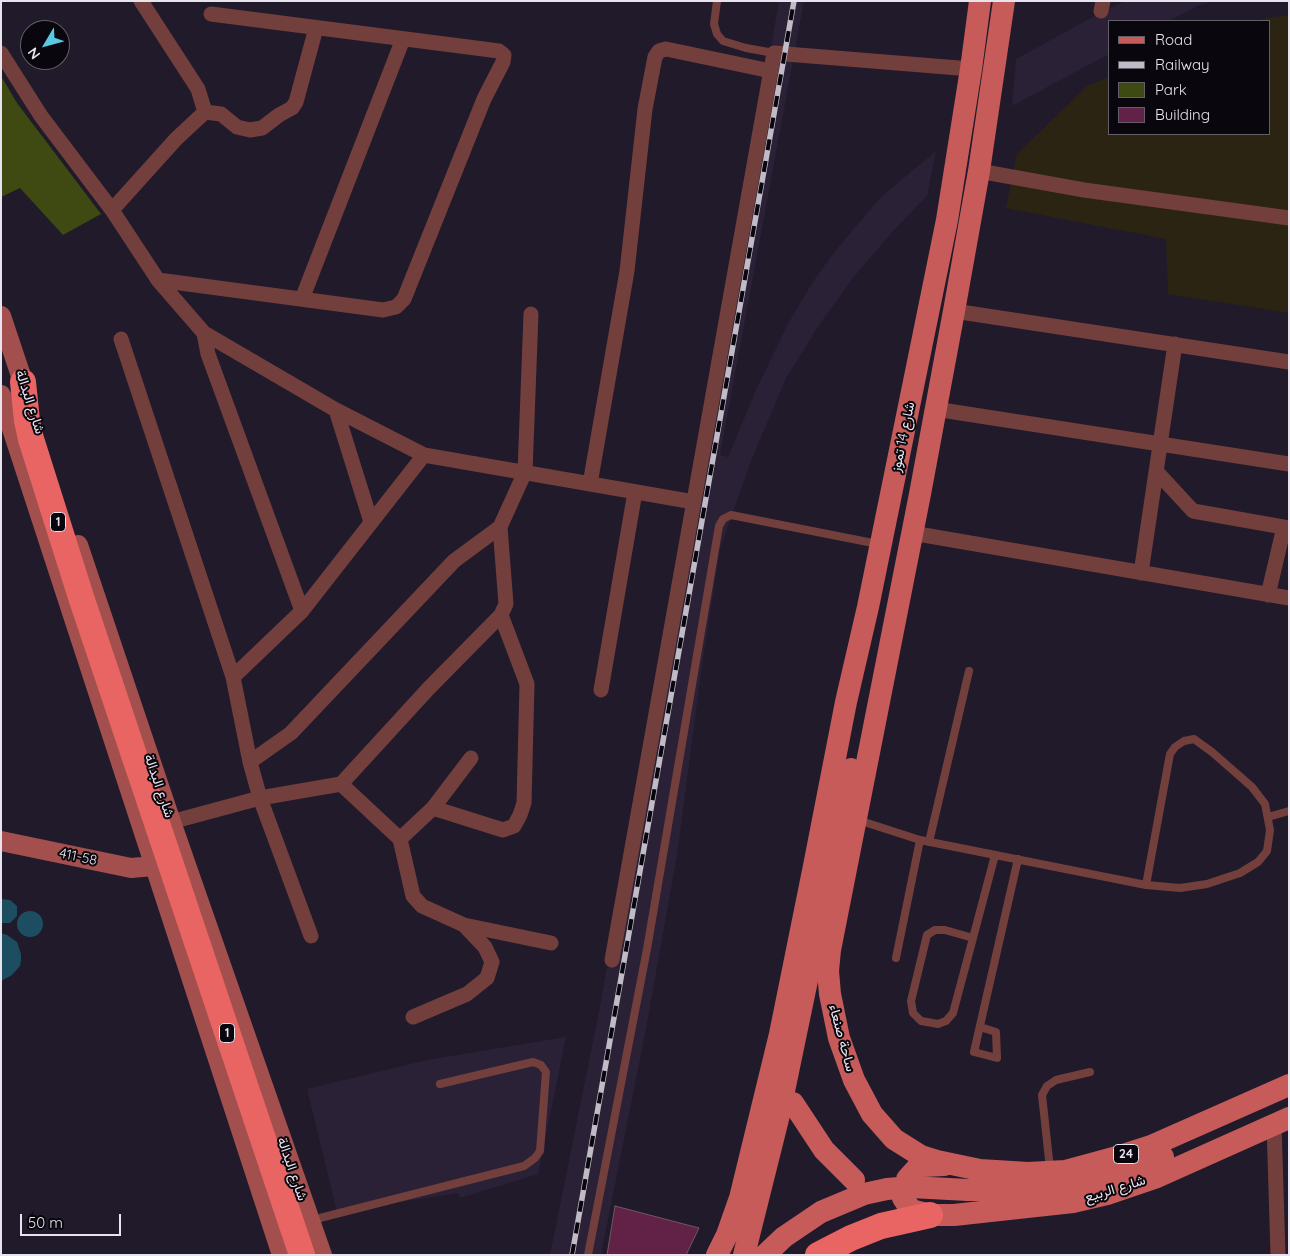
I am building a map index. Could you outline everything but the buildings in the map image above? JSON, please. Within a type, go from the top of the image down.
[{"type":"highway","name":"1","points":[[12,389],[24,402],[31,440],[81,597],[162,818],[302,1255]]},
{"type":"highway","points":[[818,1255],[851,1238],[881,1226],[907,1200]]},
{"type":"main road","name":"شارع 14 تموز","points":[[813,872],[846,702],[881,544],[947,220],[980,1]]},
{"type":"main road","name":"شارع 14 تموز","points":[[856,819],[954,311],[979,170],[1004,1]]},
{"type":"main road","name":"شارع البدالة","points":[[1,316],[12,389],[154,866],[282,1255]]},
{"type":"main road","points":[[744,1255],[779,1115],[851,769],[879,626],[899,508],[908,478],[929,437]]},
{"type":"main road","name":"شارع البدالة","points":[[162,818],[322,1255]]},
{"type":"main road","name":"ساحة صنعاء","points":[[856,819],[830,950],[828,971],[830,994],[839,1038],[854,1080],[872,1114],[894,1139],[921,1156],[953,1164]]},
{"type":"main road","name":"411-58","points":[[1,841],[131,868],[154,866]]},
{"type":"main road","points":[[717,1255],[727,1235],[740,1198],[780,1034],[813,872],[819,868],[828,867],[838,870],[844,878]]},
{"type":"main road","points":[[780,1034],[778,1051],[780,1065]]},
{"type":"main road","name":"24","points":[[953,1164],[980,1170],[1008,1173],[1065,1170],[1083,1166],[1150,1146],[1289,1085]]},
{"type":"main road","points":[[764,1255],[784,1237],[821,1212],[864,1194],[887,1189],[911,1187],[968,1190],[1034,1189],[1099,1180],[1188,1147],[1289,1100]]},
{"type":"main road","points":[[793,1103],[824,1150],[854,1180]]},
{"type":"main road","name":"شارع الربيع","points":[[907,1200],[954,1215],[1073,1202],[1107,1194],[1157,1177],[1282,1121]]},
{"type":"main road","points":[[907,1200],[916,1169],[923,1166],[953,1164]]},
{"type":"street","points":[[141,1],[194,83],[201,97],[205,112]]},
{"type":"street","points":[[158,280],[383,310],[396,306],[404,299],[484,99],[503,62],[504,55],[499,51],[211,14]]},
{"type":"street","points":[[205,112],[221,114],[237,127],[250,130],[262,128],[279,114],[292,108],[296,102],[316,28]]},
{"type":"street","points":[[302,299],[403,39]]},
{"type":"street","points":[[590,484],[627,271],[645,109],[655,58],[659,51],[666,49],[770,71]]},
{"type":"street","points":[[1,53],[41,116],[112,210],[158,280],[204,333],[336,410],[424,455],[694,502]]},
{"type":"street","points":[[612,960],[774,53],[971,69]]},
{"type":"street","points":[[112,210],[176,139],[205,112]]},
{"type":"street","points":[[979,170],[1084,190],[1289,218]]},
{"type":"street","points":[[954,311],[1289,362]]},
{"type":"street","points":[[250,762],[291,733],[454,562],[500,527],[525,472],[531,314]]},
{"type":"street","points":[[204,333],[208,354],[302,611]]},
{"type":"street","points":[[121,339],[233,677],[250,762],[260,798],[311,936]]},
{"type":"street","points":[[1141,573],[1175,344]]},
{"type":"street","points":[[935,409],[1289,464]]},
{"type":"street","points":[[336,410],[371,522]]},
{"type":"street","points":[[233,677],[302,611],[424,455]]},
{"type":"street","points":[[1156,472],[1193,511],[1286,527],[1268,595]]},
{"type":"street","points":[[601,690],[635,492]]},
{"type":"street","points":[[162,818],[341,784],[428,688],[501,615],[506,604],[500,527]]},
{"type":"street","points":[[912,533],[1289,598]]},
{"type":"street","points":[[433,808],[503,830],[514,826],[520,815],[524,803],[527,684],[501,615]]},
{"type":"street","points":[[400,839],[433,808],[471,758]]},
{"type":"street","points":[[341,784],[400,839],[413,896],[422,906],[464,925],[551,943]]},
{"type":"street","points":[[413,1017],[467,994],[487,978],[492,962],[485,947],[464,925]]},
{"type":"street","points":[[1278,1255],[1283,1198],[1282,1121]]},
{"type":"lane","points":[[717,1],[714,24],[717,34],[723,41],[746,48],[774,53]]},
{"type":"lane","points":[[588,1255],[648,949],[719,526],[723,518],[731,515],[881,544]]},
{"type":"lane","points":[[930,842],[969,671]]},
{"type":"lane","points":[[856,819],[920,840],[1146,885],[1180,888],[1207,884],[1240,873],[1258,862],[1267,851],[1270,830],[1264,804],[1252,788],[1194,738],[1184,741],[1175,747],[1170,754],[1146,885]]},
{"type":"lane","points":[[1268,817],[1289,811]]},
{"type":"lane","points":[[896,958],[920,840]]},
{"type":"lane","points":[[973,938],[945,930],[935,930],[927,935],[911,1001],[913,1013],[921,1020],[938,1024],[946,1021],[953,1014],[995,855]]},
{"type":"lane","points":[[980,1027],[1018,860]]},
{"type":"lane","points":[[310,1220],[524,1166],[535,1158],[540,1150],[546,1072],[542,1065],[533,1062],[440,1084]]},
{"type":"lane","points":[[1051,1171],[1042,1095],[1047,1086],[1056,1080],[1090,1072]]},
{"type":"shaded area","points":[[779,1],[804,1],[720,455],[728,457],[756,390],[788,324],[812,283],[835,251],[882,196],[936,151],[927,196],[894,230],[852,279],[819,325],[786,378],[751,461],[720,549],[701,673],[677,855],[645,1034],[601,1255],[550,1255],[600,1007]]},
{"type":"shaded area","points":[[1125,1],[1213,1],[1199,5],[1171,20],[1108,20],[1108,55],[1012,106],[1016,59]]},
{"type":"shaded area","points":[[1289,15],[1289,313],[1168,294],[1166,239],[1006,208],[1017,154],[1087,86],[1108,77],[1108,135],[1270,135],[1270,20],[1256,20]]},
{"type":"shaded area","points":[[566,1037],[538,1174],[460,1198],[458,1193],[337,1212],[307,1089],[427,1060]]},
{"type":"green space","points":[[1,76],[17,103],[101,214],[63,235],[20,188],[1,197]]},
{"type":"water","points":[[1,899],[10,900],[17,906],[17,916],[10,923],[1,923]]},
{"type":"water","points":[[30,911],[39,915],[43,924],[39,933],[30,937],[21,933],[17,924],[21,915]]},
{"type":"water","points":[[1,933],[17,942],[21,960],[20,966],[12,975],[1,981]]},
{"type":"railway","points":[[572,1255],[794,1]]}]
